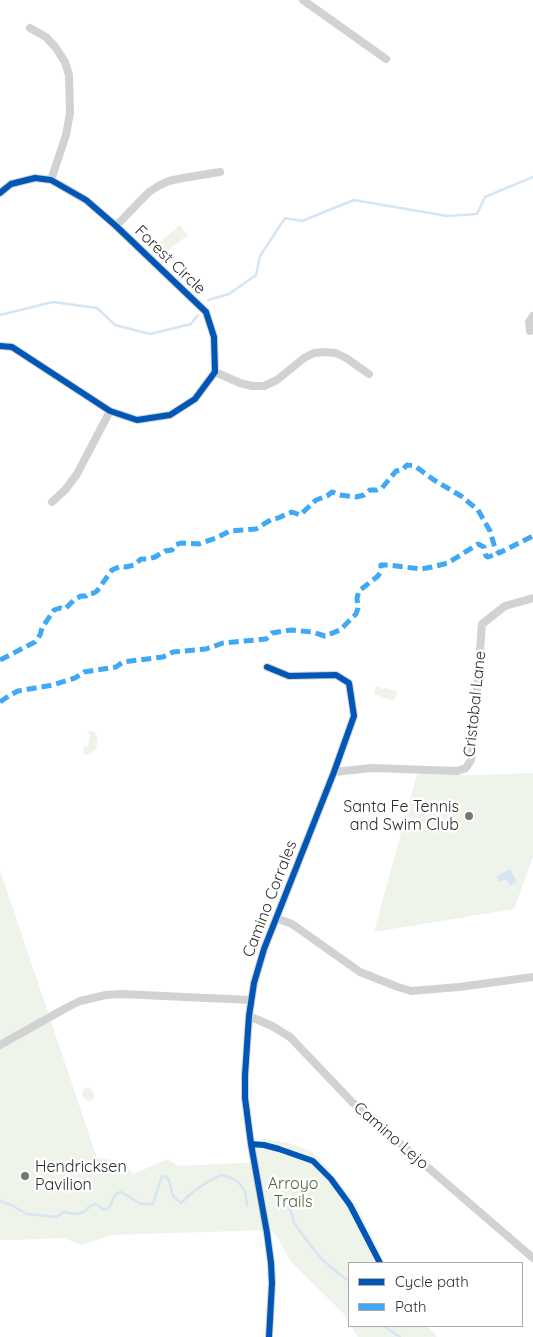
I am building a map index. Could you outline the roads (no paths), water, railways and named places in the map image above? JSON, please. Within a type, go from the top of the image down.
[{"type":"street","points":[[303,0],[386,58]]},
{"type":"street","points":[[0,193],[11,184],[35,178],[51,180],[69,120],[69,75],[65,62],[46,37],[30,28]]},
{"type":"street","points":[[116,226],[142,198],[160,184],[220,172]]},
{"type":"street","name":"Forest Circle","points":[[51,180],[86,200],[206,312],[214,337],[215,372]]},
{"type":"street","points":[[530,331],[529,322],[533,316]]},
{"type":"street","points":[[0,346],[12,347],[110,411],[137,420],[170,415],[195,399],[215,372],[240,383],[264,386],[276,380],[304,358],[314,353],[325,352],[336,353],[346,358],[369,374]]},
{"type":"street","points":[[52,502],[65,490],[77,474],[110,411]]},
{"type":"street","name":"Cristobal Lane","points":[[334,772],[372,768],[457,771],[466,768],[472,754],[482,624],[504,606],[533,598]]},
{"type":"street","name":"Camino Corrales","points":[[267,668],[289,676],[336,675],[349,683],[354,716],[334,772],[264,949],[251,1000],[245,1098],[271,1262],[272,1283],[269,1337]]},
{"type":"street","points":[[276,918],[292,924],[360,972],[411,991],[533,977]]},
{"type":"street","points":[[0,1044],[80,1001],[106,994],[251,1000]]},
{"type":"street","name":"Camino Lejo","points":[[249,1016],[272,1026],[290,1037],[352,1102],[533,1258]]},
{"type":"water","points":[[510,869],[517,882],[510,886],[506,879],[500,882],[497,876]]},
{"type":"waterway","points":[[208,300],[229,294],[256,275],[260,256],[285,218],[302,221],[354,200],[447,216],[477,214],[485,197],[533,177]]},
{"type":"waterway","points":[[0,315],[53,302],[97,308],[115,325],[150,334],[191,324],[198,315]]},
{"type":"waterway","points":[[0,1201],[27,1214],[56,1217],[64,1212],[76,1214],[84,1212],[90,1206],[96,1204],[104,1210],[110,1207],[117,1193],[121,1192],[141,1204],[153,1204],[162,1176],[169,1180],[173,1196],[181,1203],[194,1191],[221,1175],[232,1178],[239,1183],[245,1191],[247,1206]]},
{"type":"waterway","points":[[276,1208],[284,1205],[288,1207],[294,1223],[308,1242],[322,1259],[348,1280]]},
{"type":"waterway","points":[[385,1327],[400,1337]]},
{"type":"place","name":"Santa Fe Tennis and Swim Club","points":[[469,816]]},
{"type":"place","name":"Hendricksen Pavilion","points":[[25,1176]]},
{"type":"park label","name":"Arroyo Trails","points":[[293,1193]]}]
